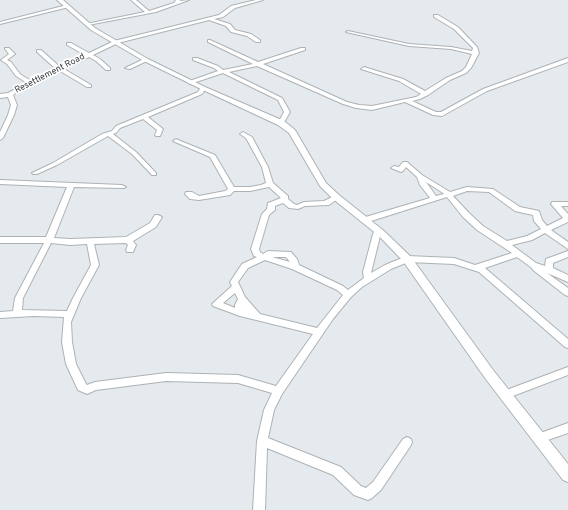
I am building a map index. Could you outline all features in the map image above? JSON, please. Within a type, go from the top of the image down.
[{"type":"main road","points":[[63,3],[115,44],[190,82],[281,123],[292,132],[317,175],[336,197],[366,220],[407,258],[505,395],[568,476]]},
{"type":"street","points":[[133,0],[148,12]]},
{"type":"street","points":[[88,24],[148,12],[187,0]]},
{"type":"street","name":"Resettlement Road","points":[[0,137],[14,105],[10,95],[15,90],[61,70],[89,54],[115,44],[221,16],[233,6],[261,0]]},
{"type":"street","points":[[0,22],[63,3]]},
{"type":"street","points":[[436,16],[456,28],[473,45],[476,53]]},
{"type":"street","points":[[210,19],[228,25],[233,31],[249,35],[258,41]]},
{"type":"street","points":[[348,32],[409,45],[451,48],[476,53]]},
{"type":"street","points":[[210,41],[352,105],[372,108],[407,101],[426,94],[448,79],[464,72],[476,53]]},
{"type":"street","points":[[69,44],[89,54],[108,70]]},
{"type":"street","points":[[8,49],[12,54],[4,60],[9,63],[18,75],[30,83]]},
{"type":"street","points":[[190,82],[223,72],[259,64],[303,49]]},
{"type":"street","points":[[39,51],[61,70],[88,86]]},
{"type":"street","points":[[195,59],[216,67],[223,72],[280,99],[287,112],[281,123]]},
{"type":"street","points":[[128,68],[146,60]]},
{"type":"street","points":[[407,101],[434,114],[442,114],[485,90],[568,60]]},
{"type":"street","points":[[364,69],[383,73],[426,94]]},
{"type":"street","points":[[35,173],[55,164],[90,142],[110,134],[123,125],[200,93],[203,88]]},
{"type":"street","points":[[0,96],[10,95]]},
{"type":"street","points":[[145,116],[145,118],[160,129],[158,135]]},
{"type":"street","points":[[110,134],[134,153],[154,174]]},
{"type":"street","points":[[243,134],[249,137],[265,167],[270,184],[279,190],[285,198],[284,200],[292,206],[298,207],[304,204],[326,203],[336,197]]},
{"type":"street","points":[[176,141],[213,156],[232,189]]},
{"type":"street","points":[[394,168],[401,170],[405,163],[420,176],[436,185],[448,194],[466,215],[480,228],[506,244],[568,294]]},
{"type":"street","points":[[420,176],[423,185],[434,198]]},
{"type":"street","points":[[0,182],[122,187]]},
{"type":"street","points":[[189,194],[193,197],[199,198],[226,193],[232,189],[250,189],[263,187],[270,184]]},
{"type":"street","points":[[17,313],[19,298],[49,240],[71,186]]},
{"type":"street","points":[[366,220],[467,189],[491,190],[518,209],[536,213],[538,220],[546,230],[568,246]]},
{"type":"street","points":[[284,200],[272,205],[271,210],[266,214],[255,249],[257,254],[264,258],[295,267],[340,288],[348,295]]},
{"type":"street","points":[[506,244],[529,238],[566,219],[564,213],[555,204],[568,204]]},
{"type":"street","points":[[0,240],[90,242],[128,240],[153,225],[158,217]]},
{"type":"street","points":[[368,279],[367,272],[377,234],[381,233]]},
{"type":"street","points":[[128,240],[132,245],[130,250]]},
{"type":"street","points":[[90,242],[95,265],[67,322],[67,342],[71,364],[82,387],[86,390],[95,386],[166,378],[238,379],[278,391]]},
{"type":"street","points":[[474,268],[519,254]]},
{"type":"street","points":[[549,270],[549,261],[568,254]]},
{"type":"street","points":[[256,316],[242,299],[234,282],[241,269],[264,258]]},
{"type":"street","points":[[259,510],[262,441],[269,410],[278,391],[319,332],[348,295],[368,279],[407,258],[454,261],[482,270],[568,344]]},
{"type":"street","points":[[533,265],[558,273],[568,279]]},
{"type":"street","points":[[236,287],[216,304],[240,313],[319,332]]},
{"type":"street","points":[[240,313],[239,305],[242,299]]},
{"type":"street","points":[[0,315],[17,313],[59,313],[69,317]]},
{"type":"street","points":[[505,395],[568,371]]},
{"type":"street","points":[[539,438],[568,428]]},
{"type":"street","points":[[262,441],[337,471],[358,491],[368,494],[377,486],[407,442]]}]
